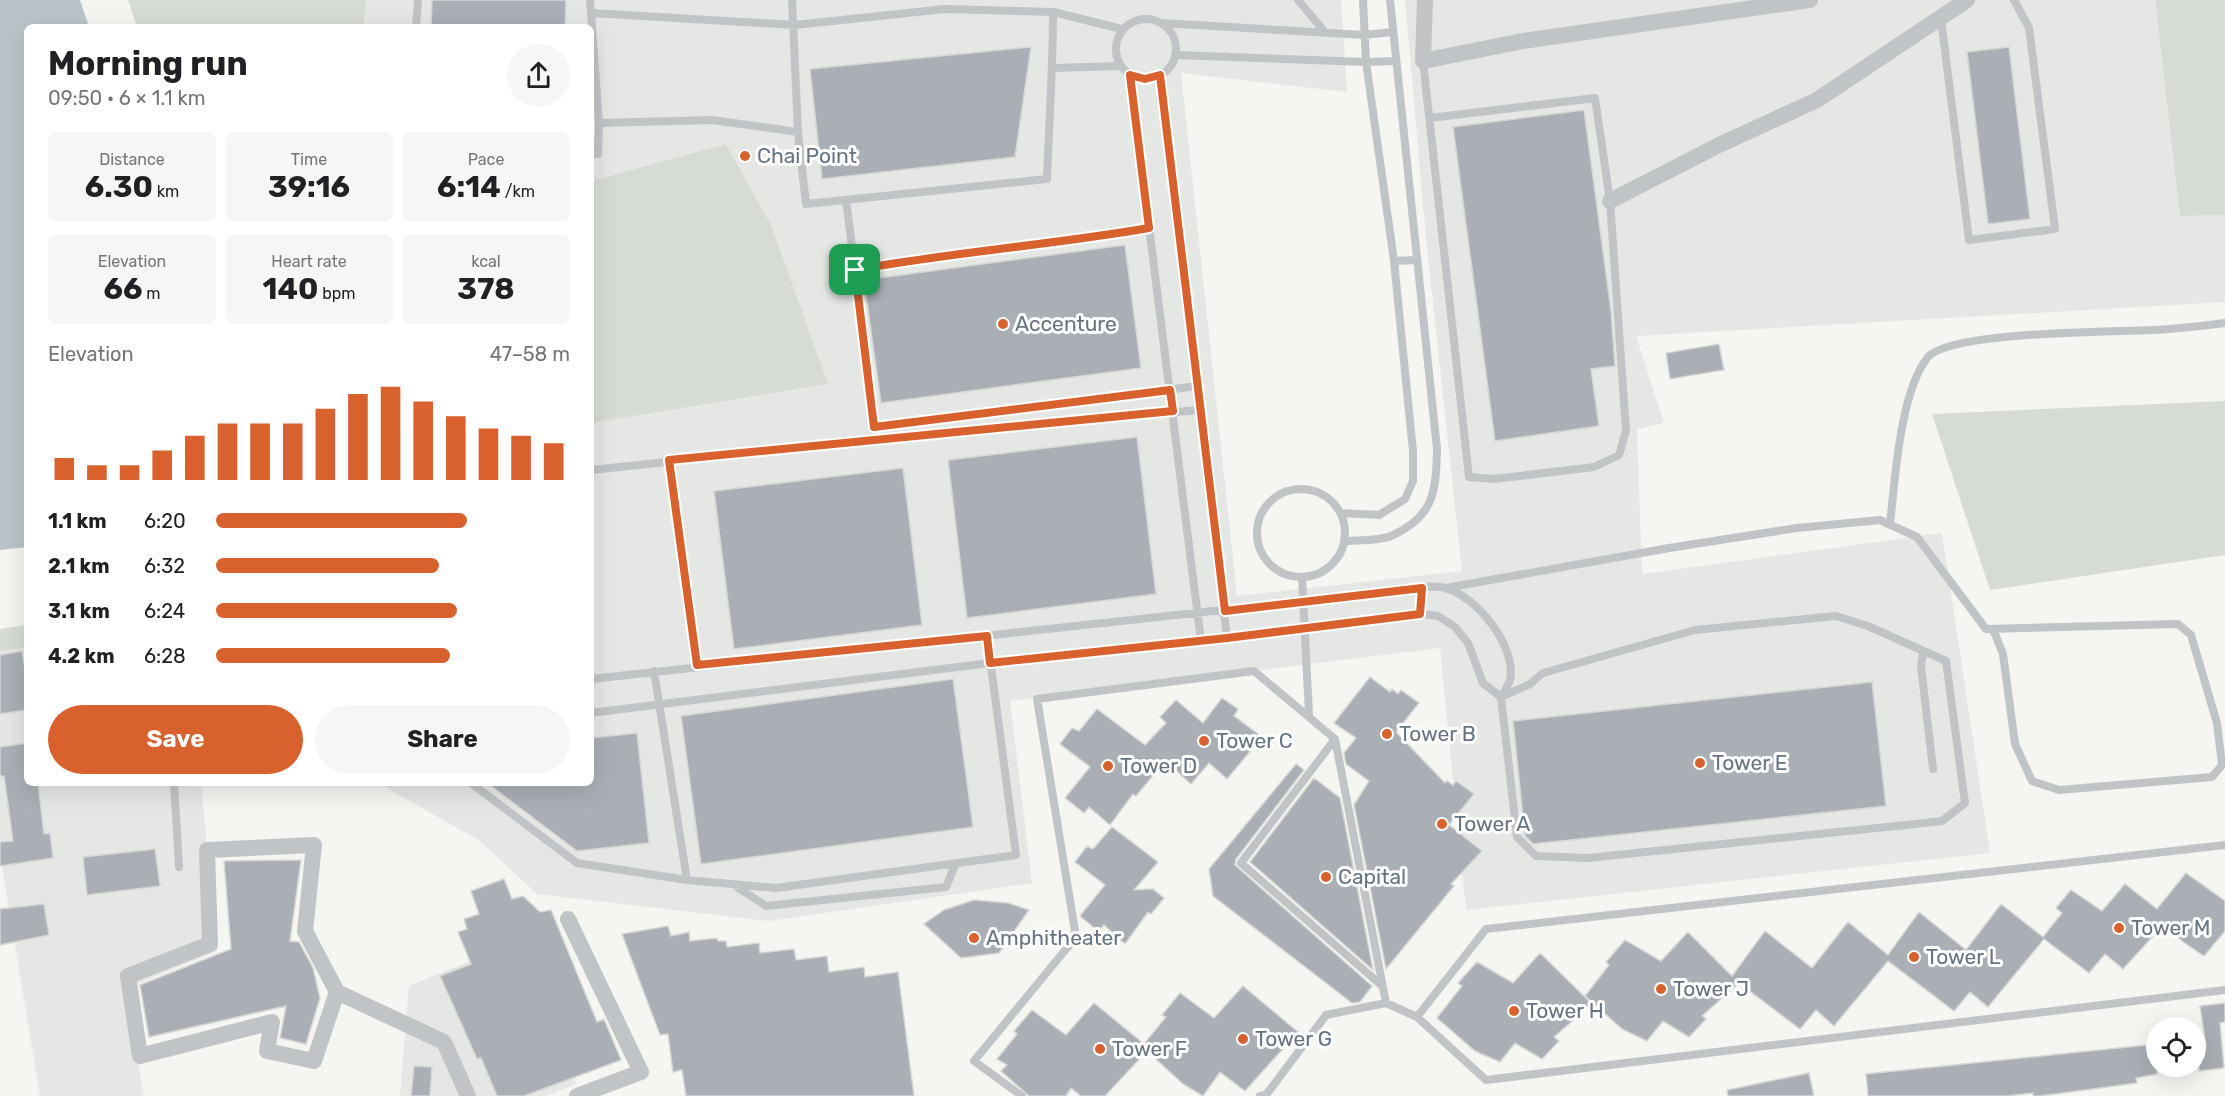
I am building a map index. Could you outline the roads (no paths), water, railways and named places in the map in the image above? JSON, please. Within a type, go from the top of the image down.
[{"type":"street","points":[[1425,0],[1423,61],[1523,41],[1810,0]]},
{"type":"street","points":[[1610,201],[1719,145],[1817,100],[1967,0]]},
{"type":"street","points":[[337,992],[314,1061],[267,1051],[272,1022],[140,1056],[128,976],[210,944],[207,850],[314,845],[305,931],[337,992],[444,1042],[468,1096]]},
{"type":"street","points":[[568,919],[641,1072],[577,1096]]},
{"type":"lane","points":[[416,24],[418,0]]},
{"type":"lane","points":[[591,0],[592,24]]},
{"type":"lane","points":[[792,0],[795,25],[798,132],[806,204],[1047,179],[1050,86],[1053,68],[1053,12]]},
{"type":"lane","points":[[1298,0],[1324,31]]},
{"type":"lane","points":[[1341,513],[1379,515],[1405,499],[1413,481],[1413,451],[1394,261],[1366,62],[1363,0]]},
{"type":"lane","points":[[1345,541],[1390,537],[1426,513],[1436,483],[1437,449],[1390,0]]},
{"type":"lane","points":[[1941,19],[1969,240],[2055,229],[2028,28],[2014,0]]},
{"type":"lane","points":[[591,13],[795,25],[944,4],[1053,12],[1122,30]]},
{"type":"lane","points":[[1161,23],[1173,36],[1176,55],[1167,70],[1160,75],[1145,79],[1130,75],[1120,66],[1116,54],[1116,41],[1122,30],[1136,20],[1144,18],[1161,23],[1364,35],[1392,32]]},
{"type":"lane","points":[[594,54],[599,123],[598,154],[594,154]]},
{"type":"lane","points":[[1176,55],[1395,61]]},
{"type":"lane","points":[[1423,61],[1469,477],[1494,479],[1594,467],[1619,455],[1626,431],[1610,201],[1595,98],[1430,118]]},
{"type":"lane","points":[[1053,68],[1120,66]]},
{"type":"lane","points":[[1130,75],[1201,640]]},
{"type":"lane","points":[[1160,75],[1198,386],[1198,410],[1227,638]]},
{"type":"lane","points":[[599,123],[712,120],[798,132]]},
{"type":"lane","points":[[846,200],[874,427],[1198,386]]},
{"type":"lane","points":[[855,270],[959,254],[1067,242],[1149,228]]},
{"type":"lane","points":[[1394,261],[1416,260]]},
{"type":"lane","points":[[1890,524],[1896,464],[1909,398],[1924,363],[1935,351],[1949,345],[2034,334],[2155,330],[2225,323]]},
{"type":"lane","points":[[594,470],[669,460],[1198,410]]},
{"type":"lane","points":[[669,460],[697,665]]},
{"type":"lane","points":[[1308,489],[1333,502],[1341,513],[1346,527],[1345,541],[1340,555],[1330,567],[1316,575],[1302,578],[1286,575],[1273,568],[1263,556],[1257,542],[1257,527],[1261,513],[1280,493],[1308,489]]},
{"type":"lane","points":[[594,679],[697,665],[1235,610],[1422,588],[1446,588],[1669,548],[1797,528],[1880,520],[1917,537],[1977,620],[1986,629],[2178,624],[2191,635],[2217,723],[2222,765],[2212,777],[2059,790],[2032,781],[2015,744],[2003,654],[1993,629]]},
{"type":"lane","points":[[1302,578],[1309,714]]},
{"type":"lane","points":[[1420,614],[1422,588]]},
{"type":"lane","points":[[1446,588],[1474,605],[1496,626],[1509,661],[1510,681],[1501,697],[1517,837],[1536,856],[1588,858],[1942,821],[1965,803],[1946,662],[1868,626],[1836,616],[1695,630],[1543,673],[1530,684],[1501,697]]},
{"type":"lane","points":[[594,713],[990,663],[1239,637],[1420,614],[1438,616],[1455,627],[1468,643],[1483,683],[1501,697]]},
{"type":"lane","points":[[475,786],[578,863],[687,879],[776,888],[1016,855],[987,636]]},
{"type":"lane","points":[[1923,653],[1921,666],[1933,769]]},
{"type":"lane","points":[[1022,1096],[974,1061],[1076,937],[1037,699],[1254,670],[1309,714],[1335,739],[1386,1003]]},
{"type":"lane","points":[[654,671],[687,879]]},
{"type":"lane","points":[[1335,739],[1241,863],[1381,986]]},
{"type":"lane","points":[[174,786],[179,867]]},
{"type":"lane","points":[[1417,1017],[1486,929],[2225,845]]},
{"type":"lane","points":[[732,884],[766,906],[946,887],[956,863]]},
{"type":"lane","points":[[1260,1096],[1266,1095],[1326,1015],[1386,1003],[1417,1017],[1486,1080],[2225,990]]},
{"type":"place","name":"Chai Point","points":[[745,156]]},
{"type":"place","name":"Accenture","points":[[1003,324]]},
{"type":"place","name":"Tower B","points":[[1387,734]]},
{"type":"place","name":"Tower C","points":[[1204,741]]},
{"type":"place","name":"Tower E","points":[[1700,763]]},
{"type":"place","name":"Tower D","points":[[1108,766]]},
{"type":"place","name":"Tower A","points":[[1442,824]]},
{"type":"place","name":"Capital","points":[[1326,877]]},
{"type":"place","name":"Tower M","points":[[2119,928]]},
{"type":"place","name":"Amphitheater","points":[[974,938]]},
{"type":"place","name":"Tower L","points":[[1914,957]]},
{"type":"place","name":"Tower J","points":[[1661,989]]},
{"type":"place","name":"Tower H","points":[[1514,1011]]},
{"type":"place","name":"Tower G","points":[[1243,1039]]},
{"type":"place","name":"Tower F","points":[[1100,1049]]}]
